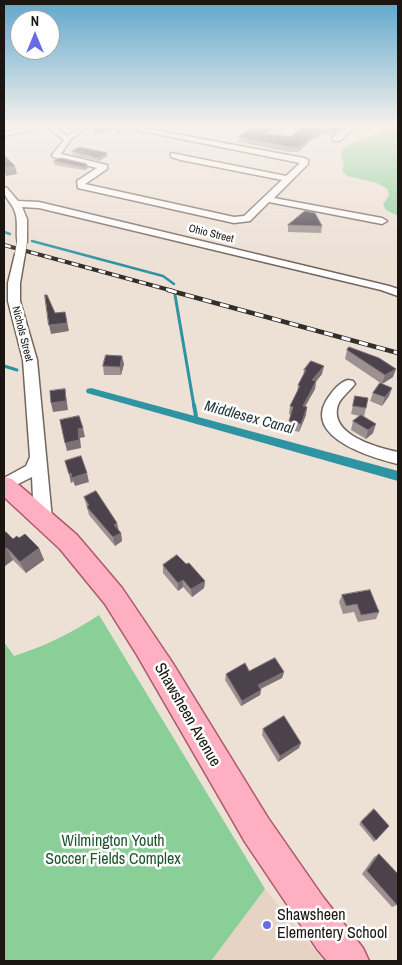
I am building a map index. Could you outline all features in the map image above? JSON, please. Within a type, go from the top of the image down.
[{"type":"main road","name":"Shawsheen Avenue","points":[[4,485],[77,551],[104,584],[155,660],[279,867],[320,924],[350,961]]},
{"type":"street","points":[[96,172],[80,183],[81,186],[234,220],[245,220],[294,172]]},
{"type":"street","points":[[256,172],[288,178]]},
{"type":"street","name":"Nichols Street","points":[[4,190],[16,204],[23,218],[21,248],[14,283],[14,301],[30,360],[43,519]]},
{"type":"street","points":[[267,199],[382,221]]},
{"type":"street","name":"Ohio Street","points":[[16,204],[39,205],[375,286],[398,294]]},
{"type":"street","points":[[348,384],[331,407],[331,417],[336,428],[359,447],[398,458]]},
{"type":"street","points":[[4,485],[32,470],[39,455]]},
{"type":"shaded area","name":"Shawsheen Elementery School","points":[[265,889],[324,961],[211,961]]},
{"type":"green space","points":[[343,172],[398,172],[398,216],[386,210],[383,205],[389,195],[387,189],[377,183],[347,176]]},
{"type":"green space","name":"Wilmington Youth Soccer Fields Complex","points":[[99,615],[265,889],[211,961],[4,961],[4,642],[14,656],[37,648],[79,628]]},
{"type":"building","points":[[305,211],[315,213],[322,226],[288,225]]},
{"type":"building","points":[[45,295],[47,295],[55,313],[65,312],[67,323],[49,325]]},
{"type":"building","points":[[349,347],[379,358],[396,369],[385,375],[347,350]]},
{"type":"building","points":[[106,355],[122,356],[120,367],[103,366]]},
{"type":"building","points":[[311,361],[324,366],[312,380],[316,381],[303,406],[307,407],[301,424],[289,421],[293,407],[290,406],[300,386],[298,385],[306,370],[304,370]]},
{"type":"building","points":[[380,383],[392,388],[385,397],[373,393]]},
{"type":"building","points":[[65,389],[66,401],[51,403],[50,391]]},
{"type":"building","points":[[355,396],[368,398],[366,408],[353,406]]},
{"type":"building","points":[[361,415],[376,424],[368,430],[353,421]]},
{"type":"building","points":[[79,416],[83,428],[78,429],[79,440],[65,443],[60,420]]},
{"type":"building","points":[[81,456],[87,473],[72,478],[65,461]]},
{"type":"building","points":[[96,491],[117,523],[114,525],[121,533],[113,537],[87,507],[89,505],[84,497]]},
{"type":"building","points":[[6,532],[13,539],[25,534],[39,548],[20,562],[7,548],[4,550],[4,533]]},
{"type":"building","points":[[177,555],[186,564],[189,563],[205,581],[191,589],[183,580],[178,583],[163,565]]},
{"type":"building","points":[[370,590],[379,612],[361,615],[357,604],[346,606],[342,595]]},
{"type":"building","points":[[275,658],[284,672],[258,685],[261,690],[242,701],[226,674],[245,663],[249,671]]},
{"type":"building","points":[[284,716],[301,743],[280,756],[263,729]]},
{"type":"building","points":[[374,809],[389,826],[376,840],[361,822]]},
{"type":"building","points":[[379,854],[398,874],[397,905],[367,871]]},
{"type":"waterway","points":[[4,232],[10,234]]},
{"type":"waterway","points":[[32,241],[163,276],[174,284]]},
{"type":"waterway","points":[[175,295],[194,406]]},
{"type":"waterway","name":"Middlesex Canal","points":[[4,366],[17,370]]},
{"type":"waterway","name":"Middlesex Canal","points":[[91,391],[398,476]]},
{"type":"waterway","points":[[194,405],[197,422]]},
{"type":"railway","points":[[4,245],[173,291]]},
{"type":"railway","points":[[168,290],[398,353]]},
{"type":"place","name":"Shawsheen Elementery School","points":[[267,925]]}]
